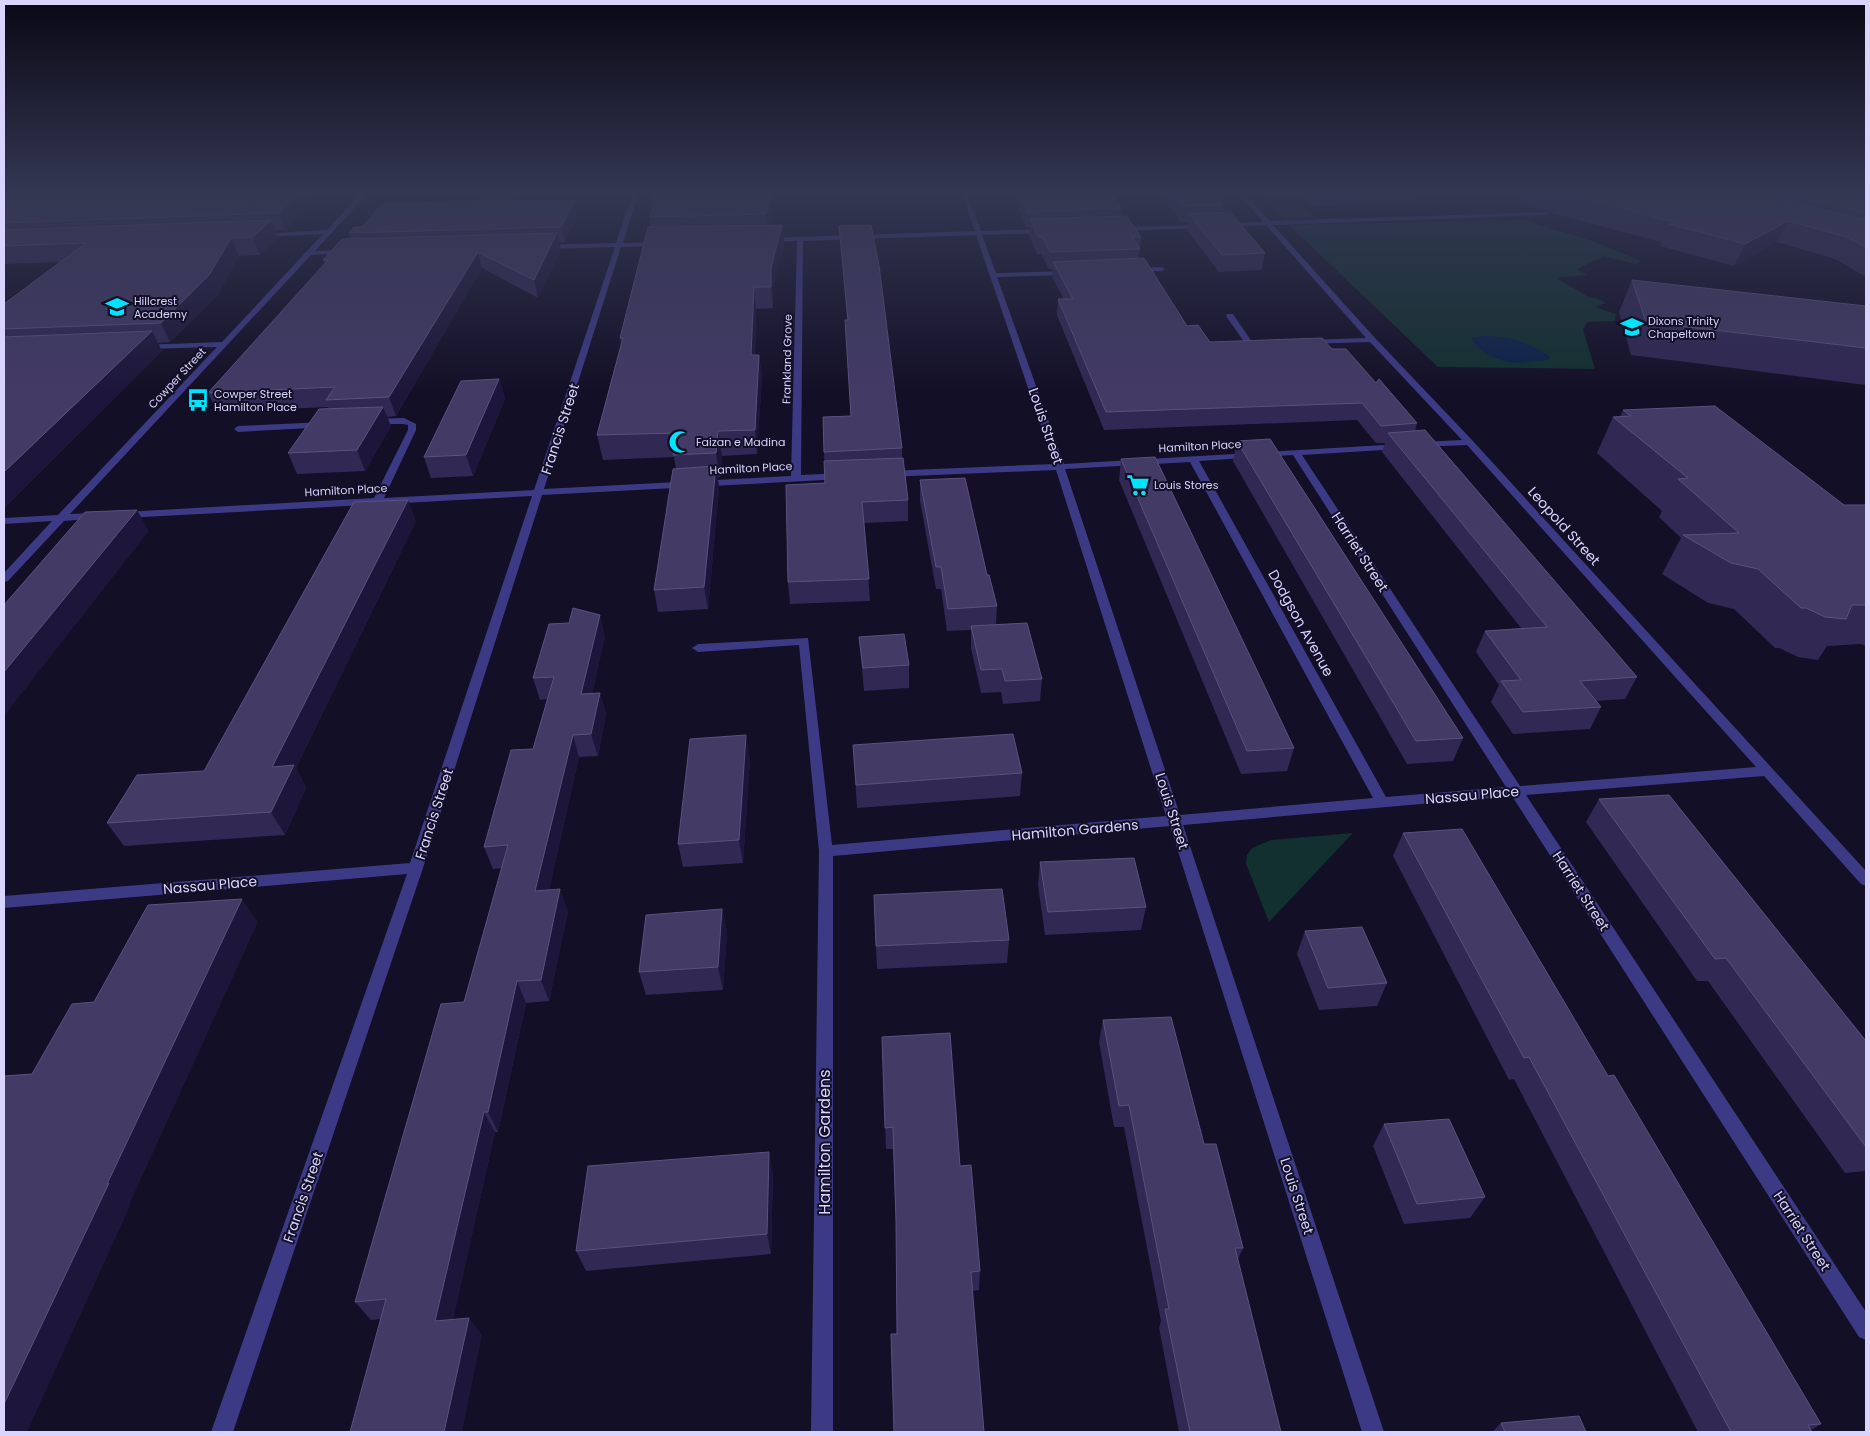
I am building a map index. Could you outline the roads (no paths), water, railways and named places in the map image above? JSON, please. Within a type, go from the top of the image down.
[{"type":"street","name":"Cowper Street","points":[[4,579],[304,259]]},
{"type":"street","name":"Francis Street","points":[[222,1432],[416,868],[615,259]]},
{"type":"street","name":"Frankland Grove","points":[[796,478],[800,259]]},
{"type":"street","name":"Louis Street","points":[[987,259],[1060,467],[1373,1432]]},
{"type":"street","name":"Leopold Street","points":[[1299,259],[1372,340],[1469,442],[1866,880]]},
{"type":"street","points":[[1122,271],[1162,269]]},
{"type":"street","points":[[993,276],[1072,273]]},
{"type":"street","points":[[1230,316],[1250,344],[1268,344]]},
{"type":"street","points":[[1296,343],[1372,340]]},
{"type":"street","points":[[137,347],[225,344]]},
{"type":"street","points":[[358,423],[404,422],[412,424],[412,430],[378,501]]},
{"type":"street","points":[[238,429],[338,424]]},
{"type":"street","name":"Hamilton Place","points":[[874,475],[1060,467],[1469,442]]},
{"type":"street","name":"Harriet Street","points":[[1296,452],[1866,1330]]},
{"type":"street","name":"Dodgson Avenue","points":[[1193,458],[1382,802]]},
{"type":"street","name":"Hamilton Place","points":[[4,521],[855,476]]},
{"type":"street","name":"Hamilton Gardens","points":[[698,648],[804,641],[826,851],[822,1432]]},
{"type":"street","name":"Nassau Place","points":[[1176,822],[1382,802],[1768,771]]},
{"type":"street","name":"Hamilton Gardens","points":[[826,851],[1176,822]]},
{"type":"street","name":"Nassau Place","points":[[4,902],[416,868]]},
{"type":"water","points":[[1482,336],[1500,337],[1526,343],[1550,357],[1548,360],[1520,363],[1503,361],[1490,356],[1479,348],[1471,338]]},
{"type":"place","name":"Hillcrest Academy","points":[[117,307]]},
{"type":"place","name":"Dixons Trinity Chapeltown","points":[[1632,327]]},
{"type":"place","name":"Cowper Street Hamilton Place","points":[[198,400]]},
{"type":"place","name":"Faizan e Madina","points":[[680,442]]},
{"type":"place","name":"Louis Stores","points":[[1138,485]]}]
